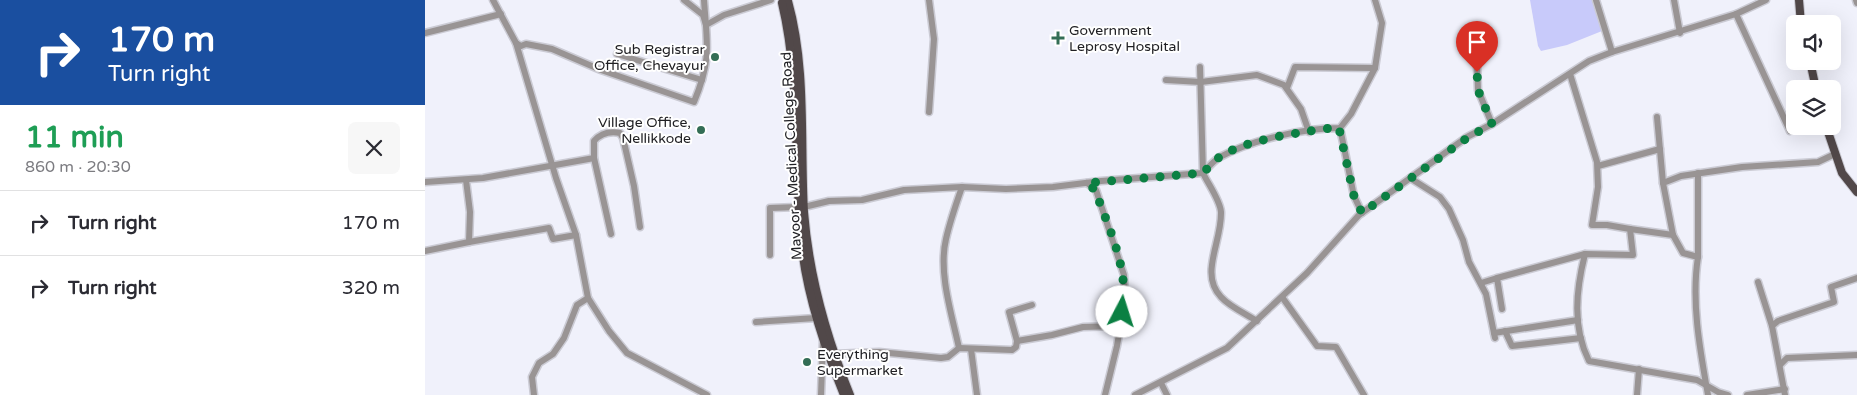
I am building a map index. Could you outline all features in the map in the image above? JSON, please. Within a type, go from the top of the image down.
[{"type":"main road","points":[[1799,0],[1800,15]]},
{"type":"main road","name":"Mavoor - Medical College Road","points":[[784,1],[798,50],[801,207],[810,266],[823,333],[834,354],[850,395]]},
{"type":"main road","points":[[1829,135],[1841,173],[1857,192]]},
{"type":"main road","points":[[801,207],[805,266],[816,318],[844,395]]},
{"type":"street","points":[[493,0],[516,43],[552,165],[576,235],[588,298],[609,331],[627,353],[707,395]]},
{"type":"street","points":[[516,43],[521,46],[526,44],[551,49],[601,70],[694,102],[708,62],[709,40],[703,15],[684,0]]},
{"type":"street","points":[[704,0],[706,25]]},
{"type":"street","points":[[706,25],[725,14],[771,0]]},
{"type":"street","points":[[929,0],[934,54],[929,112]]},
{"type":"street","points":[[771,254],[770,208],[801,207],[829,201],[861,200],[904,190],[962,187],[1026,189],[1203,173],[1218,158],[1247,145],[1309,132],[1339,128],[1351,114],[1375,68],[1382,23],[1375,0]]},
{"type":"street","points":[[1596,0],[1612,52]]},
{"type":"street","points":[[1674,0],[1680,33]]},
{"type":"street","points":[[1135,395],[1217,355],[1247,332],[1362,213],[1467,138],[1492,124],[1589,61],[1612,52],[1680,33],[1736,14],[1766,0]]},
{"type":"street","points":[[425,33],[501,14]]},
{"type":"street","points":[[1736,14],[1786,122]]},
{"type":"street","points":[[1476,37],[1478,90],[1492,124]]},
{"type":"street","points":[[617,54],[703,80]]},
{"type":"street","points":[[1200,67],[1203,173],[1221,210],[1217,248],[1211,264],[1211,283],[1222,298],[1257,321]]},
{"type":"street","points":[[1287,88],[1295,67],[1375,68]]},
{"type":"street","points":[[1570,74],[1598,166],[1598,187],[1592,226],[1607,225],[1673,235]]},
{"type":"street","points":[[1167,80],[1201,82],[1257,75],[1285,85],[1301,109],[1309,132]]},
{"type":"street","points":[[1657,117],[1663,182],[1673,235],[1683,253],[1698,257]]},
{"type":"street","points":[[1339,128],[1354,196],[1362,213]]},
{"type":"street","points":[[611,234],[594,158],[594,141],[598,136],[607,133],[620,133],[623,138],[634,186],[640,227]]},
{"type":"street","points":[[1598,166],[1660,149]]},
{"type":"street","points":[[1663,182],[1698,173],[1742,167],[1818,162],[1835,154]]},
{"type":"street","points":[[425,182],[483,178],[594,158]]},
{"type":"street","points":[[1698,173],[1698,257],[1695,278],[1696,314],[1708,395]]},
{"type":"street","points":[[1410,178],[1440,197],[1449,209],[1463,240],[1469,262],[1481,283],[1488,301],[1495,335],[1505,331],[1578,320]]},
{"type":"street","points":[[465,180],[469,212],[469,242]]},
{"type":"street","points":[[1087,183],[1095,190],[1124,276],[1125,298],[1105,395]]},
{"type":"street","points":[[959,348],[948,308],[945,240],[962,187]]},
{"type":"street","points":[[425,251],[549,228],[553,239],[576,235]]},
{"type":"street","points":[[1481,283],[1585,254],[1633,255],[1630,228]]},
{"type":"street","points":[[1585,254],[1576,302],[1581,338],[1589,361],[1639,368],[1697,380],[1728,395]]},
{"type":"street","points":[[1497,278],[1502,309]]},
{"type":"street","points":[[1772,326],[1778,321],[1834,302],[1831,287],[1857,278]]},
{"type":"street","points":[[1747,395],[1785,392],[1772,326],[1759,282]]},
{"type":"street","points":[[1282,297],[1317,346],[1336,346],[1364,395]]},
{"type":"street","points":[[534,395],[532,377],[539,363],[553,354],[564,338],[577,305],[588,298]]},
{"type":"street","points":[[834,354],[879,352],[941,358],[948,357],[959,348],[1012,350],[1016,347],[1017,341],[1009,312],[1032,304]]},
{"type":"street","points":[[756,322],[816,318]]},
{"type":"street","points":[[1017,341],[1083,327],[1120,326]]},
{"type":"street","points":[[1505,331],[1512,346],[1581,338]]},
{"type":"street","points":[[821,395],[823,333]]},
{"type":"street","points":[[971,349],[977,395]]},
{"type":"street","points":[[1780,365],[1787,358],[1857,355]]},
{"type":"street","points":[[1637,395],[1639,368]]},
{"type":"street","points":[[1161,383],[1167,395]]},
{"type":"shaded area","points":[[1530,0],[1593,0],[1602,31],[1567,45],[1541,51],[1538,46]]},
{"type":"place","name":"Government Leprosy Hospital","points":[[1058,38]]},
{"type":"place","name":"Sub Registrar Office, Chevayur","points":[[715,57]]},
{"type":"place","name":"Village Office, Nellikkode","points":[[701,130]]},
{"type":"place","name":"Everything Supermarket","points":[[807,362]]},
{"type":"route","points":[[1122,312],[1125,298],[1124,276],[1095,190],[1087,183],[1203,173],[1218,158],[1247,145],[1292,134],[1337,127],[1339,128],[1354,196],[1362,213],[1393,188],[1467,138],[1492,124],[1478,90],[1477,72]]}]
